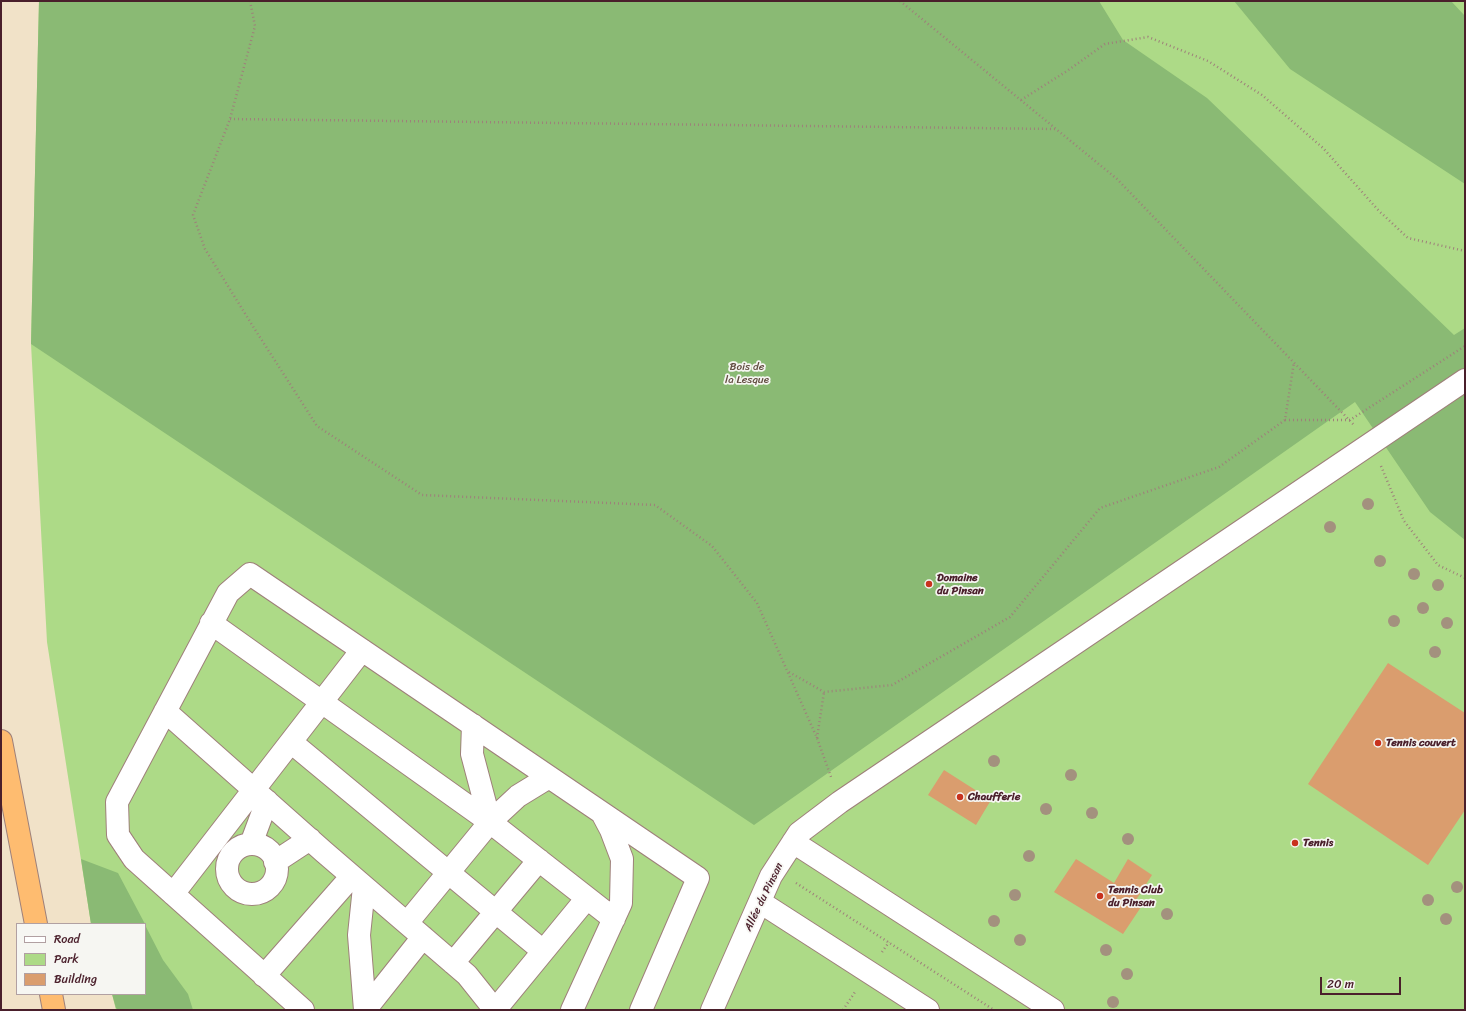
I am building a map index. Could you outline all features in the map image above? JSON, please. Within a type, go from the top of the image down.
[{"type":"highway","points":[[1,741],[36,923]]},
{"type":"highway","points":[[51,995],[54,1010]]},
{"type":"street","name":"Allée du Pinsan","points":[[712,1010],[775,869],[799,833],[840,802],[1465,380]]},
{"type":"street","points":[[303,1010],[134,859],[118,834],[117,802],[228,593],[250,574],[698,878],[641,1010]]},
{"type":"street","points":[[212,624],[490,822],[614,919]]},
{"type":"street","points":[[173,894],[198,862],[260,795],[291,742],[362,650]]},
{"type":"street","points":[[165,711],[358,882],[467,975],[495,1010],[586,898]]},
{"type":"street","points":[[473,725],[472,754],[490,822]]},
{"type":"street","points":[[291,742],[543,951]]},
{"type":"street","points":[[407,923],[490,822],[518,796],[549,777]]},
{"type":"street","points":[[251,844],[260,795]]},
{"type":"street","points":[[572,1010],[621,903],[622,859],[611,830],[602,812]]},
{"type":"street","points":[[275,862],[310,839]]},
{"type":"street","points":[[793,842],[1053,1010]]},
{"type":"street","points":[[251,844],[266,848],[272,854],[277,870],[271,885],[260,891],[248,893],[234,886],[227,872],[228,863],[236,850],[251,844]]},
{"type":"street","points":[[453,963],[539,860]]},
{"type":"street","points":[[198,862],[228,863]]},
{"type":"street","points":[[264,976],[358,882]]},
{"type":"street","points":[[358,882],[359,935],[365,1010],[423,937]]},
{"type":"street","points":[[760,902],[928,1010]]},
{"type":"path","points":[[250,1],[255,26],[230,119],[193,215],[205,249],[317,426],[422,495],[655,505],[712,546],[756,603],[789,672],[801,705],[817,738],[840,802]]},
{"type":"path","points":[[900,1],[1117,179],[1350,420],[1371,444],[1404,521],[1438,565],[1465,578]]},
{"type":"path","points":[[1021,100],[1067,71],[1105,44],[1148,37],[1208,60],[1262,95],[1323,148],[1379,211],[1408,238],[1465,251]]},
{"type":"path","points":[[230,119],[1056,129]]},
{"type":"path","points":[[789,672],[824,692],[892,685],[1010,617],[1100,508],[1219,467],[1285,420],[1350,420],[1465,346]]},
{"type":"path","points":[[1285,420],[1294,362]]},
{"type":"path","points":[[817,738],[824,692]]},
{"type":"path","points":[[775,869],[994,1010]]},
{"type":"path","points":[[843,1010],[848,1002]]},
{"type":"green space","name":"Domaine du Pinsan","points":[[39,1],[1465,1],[1465,1010],[116,1010],[112,995],[146,995],[146,923],[91,923],[47,642],[31,344]]},
{"type":"green space","name":"Bois de la Lesque","points":[[39,1],[1099,1],[1123,40],[1207,98],[1454,335],[1465,328],[1465,540],[1430,512],[1355,402],[754,825],[31,344]]},
{"type":"green space","points":[[1234,1],[1451,1],[1465,16],[1465,184],[1290,69]]},
{"type":"green space","points":[[81,859],[118,873],[144,923],[91,923]]},
{"type":"green space","points":[[146,927],[163,960],[188,994],[193,1010],[118,1010],[112,995],[146,995]]},
{"type":"building","points":[[1388,663],[1465,713],[1465,810],[1428,865],[1308,784]]},
{"type":"building","name":"Chaufferie","points":[[944,770],[991,800],[976,825],[928,795]]},
{"type":"building","name":"Tennis Club du Pinsan","points":[[1076,859],[1114,883],[1128,859],[1152,875],[1136,900],[1143,904],[1123,934],[1054,892]]},
{"type":"place","name":"Domaine du Pinsan","points":[[929,584]]},
{"type":"place","name":"Tennis couvert","points":[[1378,743]]},
{"type":"place","name":"Chaufferie","points":[[960,797]]},
{"type":"place","name":"Tennis","points":[[1295,843]]},
{"type":"place","name":"Tennis Club du Pinsan","points":[[1100,896]]}]
